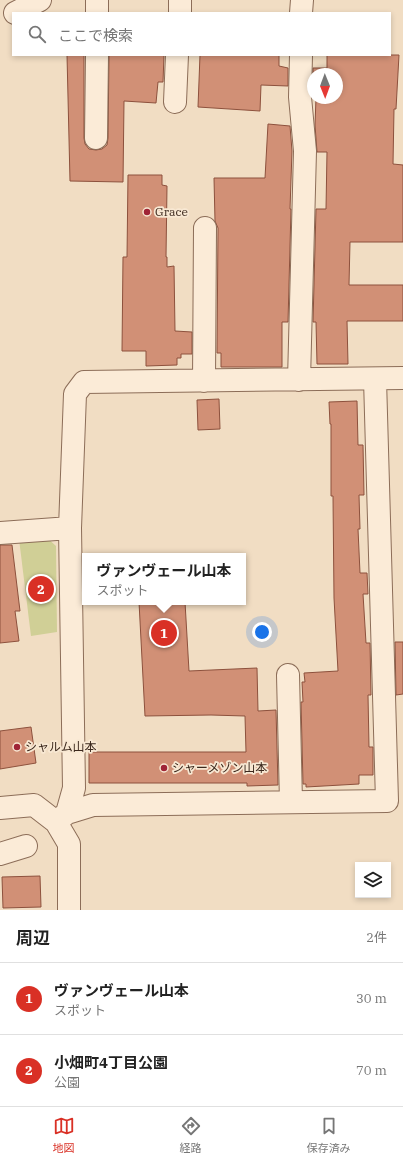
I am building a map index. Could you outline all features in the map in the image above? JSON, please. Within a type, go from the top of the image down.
[{"type":"street","points":[[18,12],[40,0]]},
{"type":"street","points":[[97,0],[97,12]]},
{"type":"street","points":[[180,0],[180,12]]},
{"type":"street","points":[[301,12],[302,0]]},
{"type":"street","points":[[0,21],[12,15]]},
{"type":"street","points":[[96,138],[97,56]]},
{"type":"street","points":[[175,102],[178,56]]},
{"type":"street","points":[[299,380],[305,151],[300,97],[301,56]]},
{"type":"street","points":[[204,381],[205,228]]},
{"type":"street","points":[[69,910],[69,844],[61,818],[74,788],[70,528],[75,394],[84,382],[403,378]]},
{"type":"street","points":[[0,808],[34,805],[61,818],[93,805],[387,801],[375,379]]},
{"type":"street","points":[[0,533],[70,528]]},
{"type":"street","points":[[288,675],[292,802]]},
{"type":"street","points":[[0,854],[26,846]]},
{"type":"shaded area","points":[[45,536],[56,546],[57,632],[31,636],[19,539]]},
{"type":"building","points":[[399,55],[396,109],[394,109],[393,164],[403,165],[403,242],[350,242],[349,285],[403,285],[403,321],[347,321],[348,364],[317,364],[316,322],[313,322],[316,209],[326,209],[327,152],[317,152],[315,125],[316,104],[343,104],[343,68],[327,68],[327,56]]},
{"type":"building","points":[[67,56],[84,56],[84,138],[85,144],[89,149],[96,150],[102,149],[107,145],[108,138],[109,56],[164,56],[163,82],[158,82],[156,103],[124,101],[123,182],[70,181]]},
{"type":"building","points":[[200,56],[279,56],[279,66],[288,68],[288,86],[261,85],[260,111],[198,107]]},
{"type":"building","points":[[268,124],[290,126],[292,151],[288,322],[282,322],[282,367],[221,367],[221,353],[217,353],[218,228],[215,221],[214,178],[265,178]]},
{"type":"building","points":[[128,175],[162,175],[162,185],[167,186],[166,257],[167,267],[174,266],[175,331],[192,332],[192,354],[181,354],[181,358],[177,358],[177,365],[146,366],[146,351],[122,351],[123,257],[127,257]]},
{"type":"building","points":[[219,399],[220,429],[198,430],[197,400]]},
{"type":"building","points":[[357,401],[358,445],[363,445],[364,495],[359,495],[360,529],[358,529],[360,573],[367,573],[368,594],[363,594],[366,643],[370,643],[371,695],[368,695],[369,747],[373,747],[373,775],[359,775],[359,784],[306,787],[306,784],[303,784],[301,702],[303,702],[302,682],[305,682],[304,673],[338,671],[334,598],[333,496],[331,496],[331,424],[329,402]]},
{"type":"building","points":[[0,545],[12,545],[20,611],[15,611],[19,641],[0,643]]},
{"type":"building","points":[[139,605],[185,605],[189,671],[257,668],[258,711],[276,710],[278,785],[247,786],[247,783],[89,783],[89,752],[246,752],[245,716],[145,716]]},
{"type":"building","points":[[395,642],[403,642],[403,694],[396,695]]},
{"type":"building","name":"シャルム山本","points":[[31,727],[36,763],[0,769],[0,731]]},
{"type":"building","points":[[40,876],[41,907],[3,908],[2,877]]},
{"type":"place","name":"Grace","points":[[147,212]]},
{"type":"place","name":"小畑町4丁目公園","points":[[41,589]]},
{"type":"place","name":"ヴァンヴェール山本","points":[[164,633]]},
{"type":"place","name":"シャルム山本","points":[[17,747]]},
{"type":"place","name":"シャーメゾン山本","points":[[164,768]]}]
